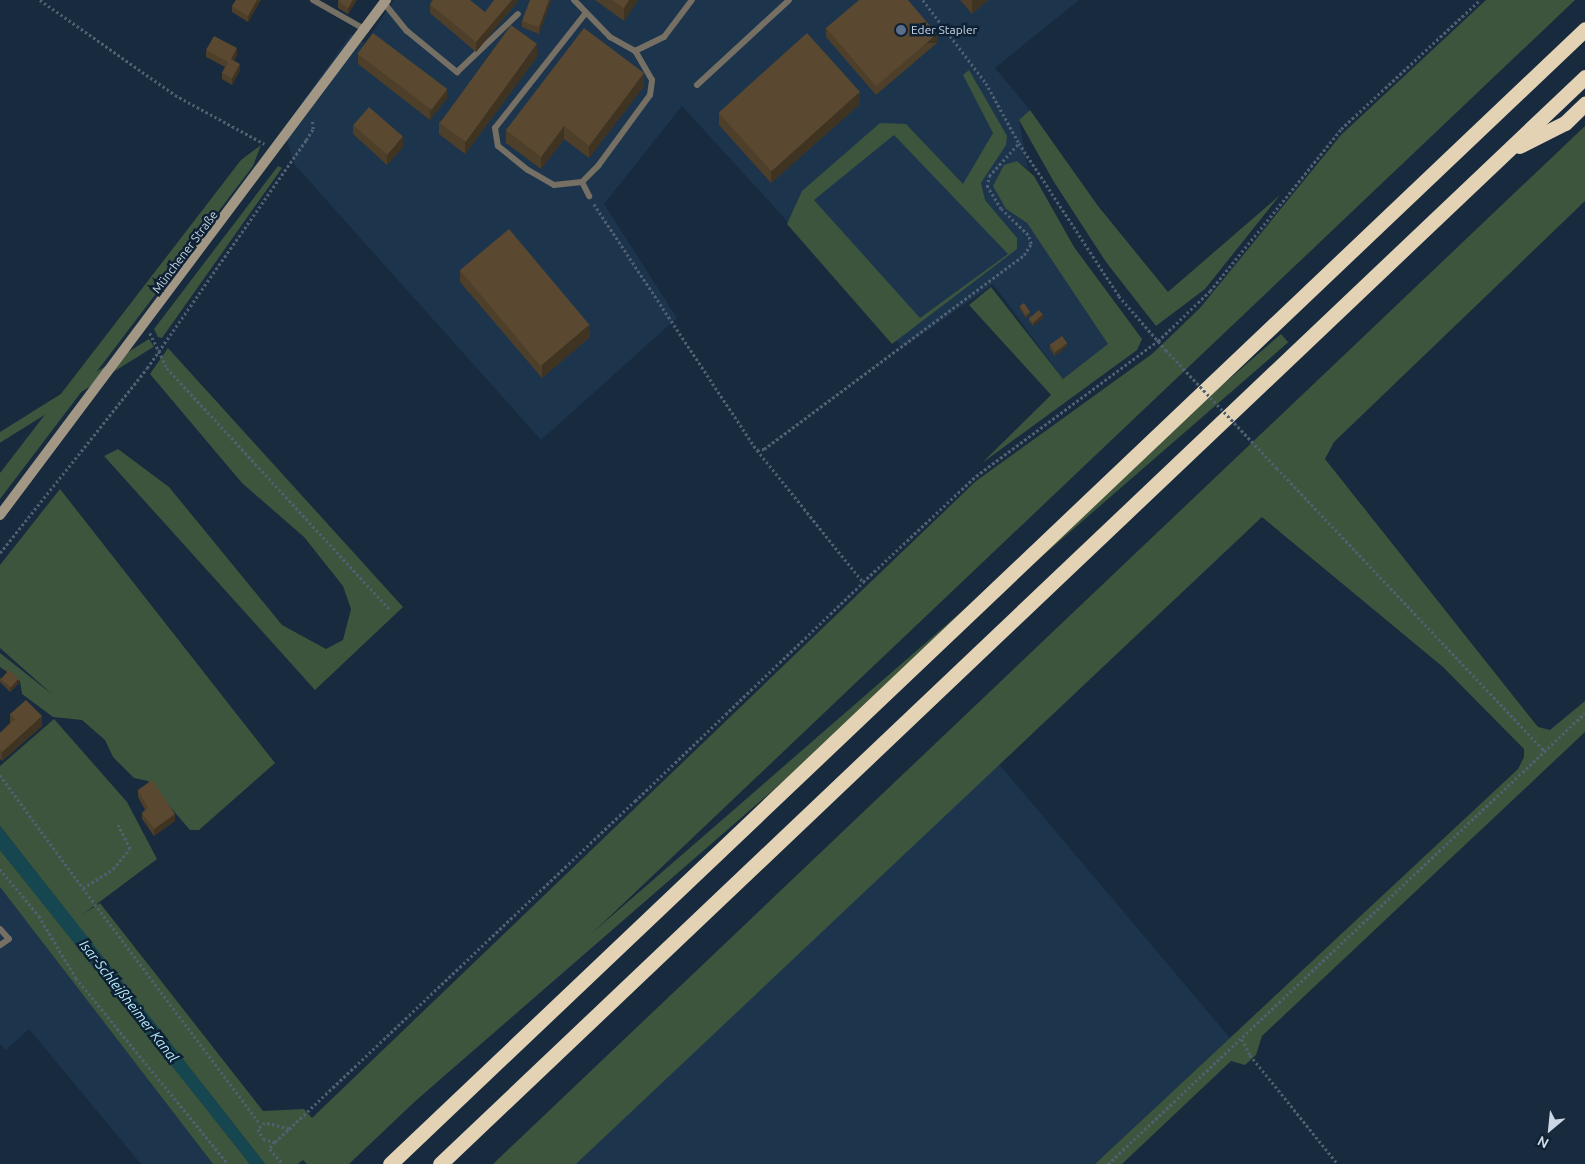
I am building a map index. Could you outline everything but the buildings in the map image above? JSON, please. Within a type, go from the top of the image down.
[{"type":"highway","points":[[390,1164],[1585,29]]},
{"type":"highway","points":[[440,1164],[1585,77]]},
{"type":"highway","points":[[1502,155],[1565,123],[1585,104]]},
{"type":"main road","name":"Münchener Straße","points":[[0,515],[278,150],[385,1]]},
{"type":"lane","points":[[313,0],[366,30]]},
{"type":"lane","points":[[574,0],[585,14],[610,37],[634,50],[652,80],[650,95],[582,182],[554,185],[498,146],[494,136],[495,128],[585,14]]},
{"type":"lane","points":[[634,50],[664,37],[692,0]]},
{"type":"lane","points":[[697,85],[788,0]]},
{"type":"lane","points":[[385,1],[406,31],[456,72],[518,14]]},
{"type":"lane","points":[[582,182],[589,196]]},
{"type":"lane","points":[[0,929],[10,939],[0,944]]},
{"type":"path","points":[[40,0],[176,95],[278,150]]},
{"type":"path","points":[[923,0],[986,83],[1019,143],[1119,296],[1166,350],[1545,751]]},
{"type":"path","points":[[283,1164],[270,1149],[275,1142],[862,582],[983,470],[1158,341],[1210,291],[1341,129],[1480,0]]},
{"type":"path","points":[[0,553],[159,349],[313,129]]},
{"type":"path","points":[[757,450],[781,438],[1024,255],[1031,244],[1028,235],[1001,209],[987,187],[989,176],[1019,143]]},
{"type":"path","points":[[589,196],[757,450],[862,582]]},
{"type":"path","points":[[143,327],[159,349],[167,368],[390,610]]},
{"type":"path","points":[[1108,1164],[1585,714]]},
{"type":"path","points":[[0,775],[260,1124],[263,1139],[275,1142]]},
{"type":"path","points":[[83,888],[113,869],[130,849],[118,825]]},
{"type":"path","points":[[0,869],[39,916],[76,978],[228,1164]]},
{"type":"path","points":[[1242,1039],[1250,1056],[1338,1164]]},
{"type":"path","points":[[260,1124],[290,1129]]},
{"type":"shaded area","points":[[394,0],[1079,0],[995,68],[1030,110],[1019,120],[1028,169],[1017,161],[1006,209],[1027,223],[1109,344],[1063,379],[993,284],[903,348],[682,106],[604,204],[677,318],[541,440],[295,165],[283,129],[351,34],[365,43]]},
{"type":"shaded area","points":[[1486,0],[1575,0],[349,1164],[307,1164],[303,1160],[298,1164],[265,1164],[0,826],[0,766],[54,719],[127,802],[157,859],[82,915],[100,903],[263,1111],[304,1109],[312,1118],[976,481],[1152,354],[1200,308],[1341,135]]},
{"type":"shaded area","points":[[969,70],[1007,136],[1006,145],[981,183],[985,200],[1017,238],[1017,249],[892,344],[787,224],[802,191],[880,123],[906,124],[963,184],[993,133],[963,75]],"holes":[[[894,135],[1008,254],[920,318],[814,200]]]},
{"type":"shaded area","points":[[1030,110],[1098,206],[1168,292],[1280,195],[1205,289],[1156,326],[1106,262],[1054,182],[1019,120]]},
{"type":"shaded area","points":[[1585,126],[1585,201],[1334,442],[1325,459],[1538,727],[1550,730],[1585,701],[1585,732],[1262,1036],[1256,1055],[1245,1065],[1231,1061],[1122,1164],[1095,1164],[1518,769],[1524,757],[1524,749],[1443,667],[1262,517],[576,1164],[493,1164]]},
{"type":"shaded area","points":[[261,145],[253,166],[0,499],[0,473],[241,160]]},
{"type":"shaded area","points":[[1017,161],[1034,176],[1074,247],[1142,339],[1137,350],[982,463],[1051,395],[969,305],[991,287],[1063,379],[1108,344],[1027,223],[1006,209],[993,186],[1004,165]]},
{"type":"shaded area","points":[[278,166],[282,168],[162,338],[158,337],[154,329]]},
{"type":"shaded area","points":[[1281,334],[1288,342],[379,1133],[372,1125]]},
{"type":"shaded area","points":[[149,339],[154,347],[0,443],[0,432]]},
{"type":"shaded area","points":[[168,348],[403,607],[315,690],[104,456],[118,449],[169,487],[282,625],[326,649],[343,640],[351,609],[343,586],[304,537],[242,483],[150,374]]},
{"type":"shaded area","points":[[60,489],[275,763],[199,830],[190,830],[148,781],[134,778],[113,757],[105,740],[82,720],[53,717],[22,694],[20,681],[0,667],[0,653],[53,695],[0,648],[0,565]]},
{"type":"shaded area","points":[[998,763],[1230,1038],[1095,1164],[576,1164]]},
{"type":"shaded area","points":[[0,850],[250,1164],[213,1164],[0,887]]},
{"type":"shaded area","points":[[0,887],[213,1164],[141,1164],[29,1029],[6,1050],[0,1044]]},
{"type":"water","name":"Isar-Schleißheimer Kanal","points":[[0,826],[265,1164],[250,1164],[0,850]]},
{"type":"place","name":"Eder Stapler","points":[[901,30]]}]
